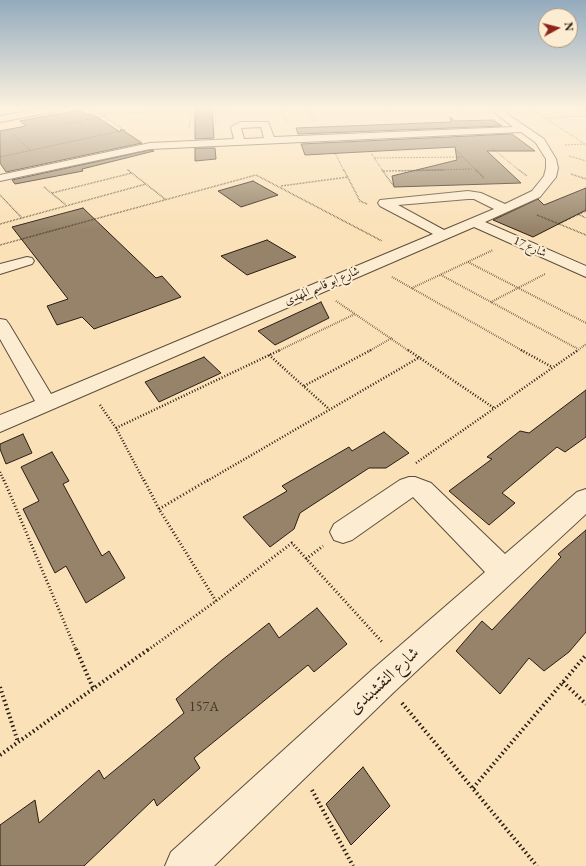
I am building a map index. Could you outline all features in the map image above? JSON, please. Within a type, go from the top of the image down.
[{"type":"street","points":[[0,178],[132,149]]},
{"type":"street","name":"شارع ابو قاسم المهدى","points":[[0,424],[529,198],[542,188],[550,177],[552,168],[551,159],[545,149]]},
{"type":"street","points":[[444,235],[387,206],[384,203],[387,201],[472,195],[509,207]]},
{"type":"street","name":"شارع 17","points":[[474,222],[586,272]]},
{"type":"street","points":[[0,269],[27,261]]},
{"type":"street","points":[[0,324],[47,404]]},
{"type":"street","points":[[343,532],[409,487],[422,490],[504,572]]},
{"type":"street","name":"شارع النقشبندى","points":[[185,866],[393,672],[586,499]]},
{"type":"path","points":[[0,157],[37,149]]},
{"type":"path","points":[[333,149],[360,201],[375,206],[387,206]]},
{"type":"path","points":[[369,149],[403,200]]},
{"type":"path","points":[[456,149],[509,207],[586,235]]},
{"type":"path","points":[[493,149],[542,188]]},
{"type":"path","points":[[30,151],[47,167]]},
{"type":"path","points":[[107,154],[165,199]]},
{"type":"path","points":[[374,158],[462,157]]},
{"type":"path","points":[[383,171],[473,169]]},
{"type":"path","points":[[52,193],[132,173]]},
{"type":"path","points":[[0,245],[251,175],[259,175],[404,252]]},
{"type":"path","points":[[280,186],[348,177]]},
{"type":"path","points":[[0,224],[146,184]]},
{"type":"path","points":[[44,186],[67,206]]},
{"type":"path","points":[[0,194],[22,218]]},
{"type":"path","points":[[558,224],[586,211]]},
{"type":"path","points":[[578,214],[586,218]]},
{"type":"path","points":[[412,288],[515,240]]},
{"type":"path","points":[[468,262],[586,323]]},
{"type":"path","points":[[491,302],[566,263]]},
{"type":"path","points":[[372,266],[552,367]]},
{"type":"path","points":[[441,275],[578,349]]},
{"type":"path","points":[[318,288],[494,408]]},
{"type":"path","points":[[116,428],[355,314]]},
{"type":"path","points":[[304,386],[392,338]]},
{"type":"path","points":[[409,487],[411,470],[416,463],[586,344]]},
{"type":"path","points":[[269,355],[329,409]]},
{"type":"path","points":[[159,509],[420,357]]},
{"type":"path","points":[[87,386],[116,428],[159,509],[216,601]]},
{"type":"path","points":[[0,472],[93,688]]},
{"type":"path","points":[[0,755],[216,601],[292,543],[393,672],[473,788],[537,866]]},
{"type":"path","points":[[473,788],[586,655]]},
{"type":"path","points":[[563,682],[586,704]]},
{"type":"path","points":[[0,687],[18,742]]},
{"type":"path","points":[[296,762],[354,866]]},
{"type":"building","points":[[0,149],[112,149],[6,172],[0,163]]},
{"type":"building","points":[[195,149],[215,149],[216,159],[195,161]]},
{"type":"building","points":[[303,149],[410,149],[305,155]]},
{"type":"building","points":[[455,149],[533,149],[535,151],[487,151],[521,183],[394,187],[392,176],[457,160]]},
{"type":"building","points":[[150,150],[154,151],[82,169],[83,171],[15,184],[12,180]]},
{"type":"building","points":[[253,181],[278,195],[241,207],[218,191]]},
{"type":"building","points":[[586,188],[586,210],[533,237],[493,220],[538,199],[544,205]]},
{"type":"building","points":[[83,208],[156,278],[162,276],[181,297],[94,329],[82,317],[57,325],[47,306],[68,299],[12,227]]},
{"type":"building","points":[[267,240],[296,257],[247,275],[221,256]]},
{"type":"building","points":[[321,302],[329,318],[275,345],[258,331]]},
{"type":"building","points":[[204,357],[221,373],[159,402],[145,382]]},
{"type":"building","points":[[586,390],[586,437],[565,452],[557,447],[502,493],[515,503],[489,525],[449,491],[492,459],[487,457],[520,431],[529,433]]},
{"type":"building","points":[[384,432],[409,453],[386,468],[369,468],[300,513],[294,529],[270,547],[243,517],[287,491],[282,486],[349,447],[352,451]]},
{"type":"building","points":[[23,434],[32,453],[6,464],[0,449],[0,444]]},
{"type":"building","points":[[52,452],[69,481],[63,484],[102,556],[109,551],[125,578],[86,603],[66,566],[55,573],[23,509],[39,501],[21,467]]},
{"type":"building","points":[[586,530],[586,632],[569,652],[544,671],[529,658],[500,694],[456,651],[482,621],[492,630],[561,557],[558,554]]},
{"type":"building","points":[[317,608],[347,644],[314,672],[308,665],[194,758],[200,768],[157,806],[154,799],[84,866],[0,866],[0,825],[35,800],[39,823],[99,770],[104,779],[184,713],[176,699],[222,660],[269,623],[279,638]]},
{"type":"building","points":[[363,767],[390,806],[351,845],[326,804]]}]
